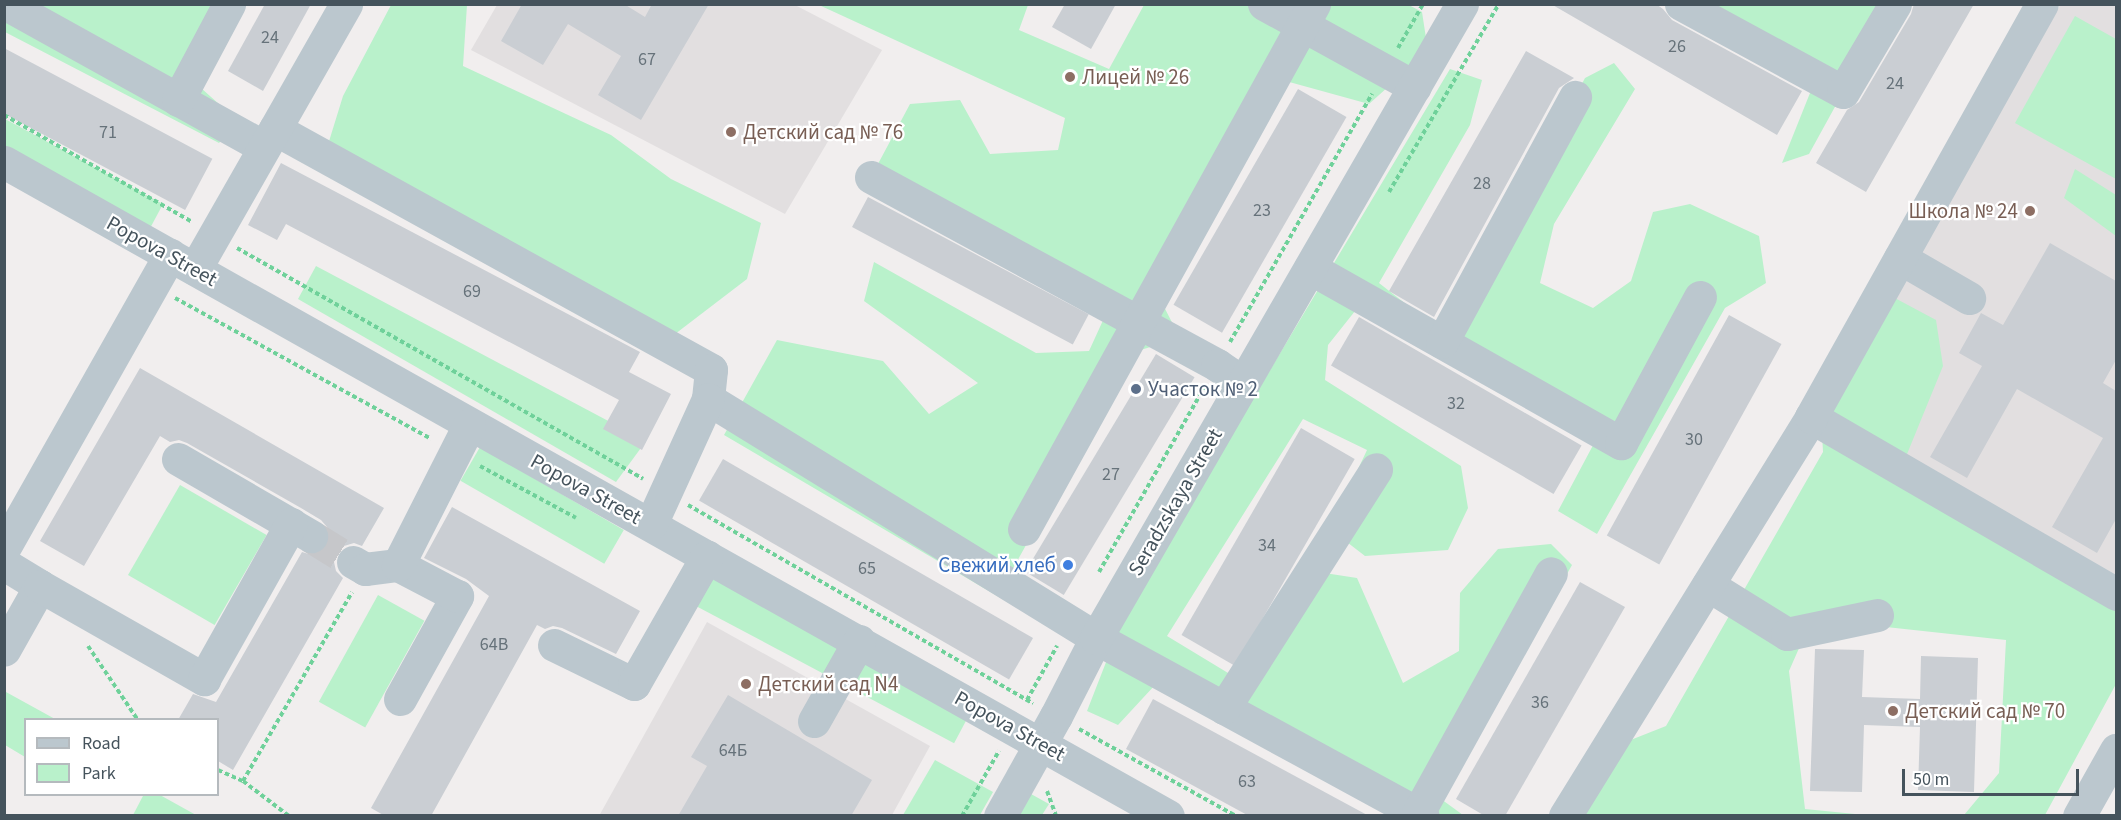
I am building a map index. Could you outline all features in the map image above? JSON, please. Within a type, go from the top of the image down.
[{"type":"street","points":[[6,4],[178,100],[270,138],[711,370],[708,399],[651,524]]},
{"type":"street","points":[[178,100],[229,4]]},
{"type":"street","points":[[4,548],[153,286],[214,235],[346,4]]},
{"type":"street","points":[[1264,4],[1308,15],[1414,87]]},
{"type":"street","name":"Seradzskaya Street","points":[[1000,816],[1049,730],[1096,638],[1462,4]]},
{"type":"street","points":[[1681,4],[1843,92],[1895,4]]},
{"type":"street","points":[[1565,816],[1811,417],[2042,4]]},
{"type":"street","points":[[1024,529],[1308,15]]},
{"type":"street","points":[[1442,342],[1575,97]]},
{"type":"street","name":"Popova Street","points":[[4,162],[183,262],[463,439],[651,524],[859,642],[1049,730],[1168,816]]},
{"type":"street","points":[[872,177],[1244,383]]},
{"type":"street","points":[[1900,258],[1969,297]]},
{"type":"street","points":[[1310,268],[1621,443],[1700,297]]},
{"type":"street","points":[[708,399],[1096,638],[1420,814],[1551,573]]},
{"type":"street","points":[[1811,417],[2116,594]]},
{"type":"street","points":[[398,565],[463,439]]},
{"type":"street","points":[[4,564],[204,679],[301,530],[178,459]]},
{"type":"street","points":[[1224,708],[1376,469]]},
{"type":"street","points":[[554,645],[634,684],[707,556]]},
{"type":"street","points":[[359,565],[398,565],[457,596],[400,699]]},
{"type":"street","points":[[1708,585],[1787,634],[1877,615]]},
{"type":"street","points":[[4,650],[40,586]]},
{"type":"street","points":[[814,721],[859,642]]},
{"type":"street","points":[[2079,816],[2116,750]]},
{"type":"path","points":[[4,115],[666,493],[1049,730],[1236,816]]},
{"type":"path","points":[[153,286],[463,439],[579,520]]},
{"type":"path","points":[[243,781],[359,565]]},
{"type":"path","points":[[85,642],[137,718]]},
{"type":"path","points":[[962,816],[999,751],[989,745]]},
{"type":"path","points":[[219,770],[243,781],[289,816]]},
{"type":"shaded area","name":"Детский сад № 76","points":[[793,4],[882,50],[785,214],[471,50],[497,5]]},
{"type":"shaded area","name":"Школа № 24","points":[[2060,5],[2116,5],[2116,581],[1826,417]]},
{"type":"shaded area","name":"Детский сад N4","points":[[707,622],[930,746],[892,815],[599,816]]},
{"type":"green space","points":[[1407,4],[1422,12],[1428,51],[1369,104],[1282,80],[1160,299],[1180,338],[1134,352],[1011,572],[1021,610],[724,435],[777,340],[883,361],[929,414],[978,383],[864,301],[874,262],[1036,353],[1089,351],[1105,316],[871,177],[910,104],[960,100],[990,154],[1058,150],[1065,118],[819,5],[1028,5],[1019,30],[1109,69],[1144,5]]},
{"type":"green space","points":[[4,5],[222,5],[192,80],[238,121],[219,143],[5,32]]},
{"type":"green space","points":[[391,5],[467,5],[463,66],[611,135],[671,179],[761,223],[747,279],[662,344],[322,164],[343,96]]},
{"type":"green space","points":[[1680,5],[1891,5],[1809,154],[1782,163],[1814,83]]},
{"type":"green space","points":[[2075,16],[2116,39],[2116,179],[2015,123]]},
{"type":"green space","points":[[1614,63],[1635,89],[1554,224],[1540,283],[1593,308],[1631,281],[1653,212],[1690,204],[1759,236],[1766,283],[1725,308],[1597,534],[1558,511],[1599,434],[1363,301],[1328,345],[1325,380],[1461,466],[1468,508],[1448,550],[1365,556],[1330,529],[1367,450],[1303,419],[1167,636],[1233,676],[1305,570],[1357,578],[1403,683],[1459,651],[1460,593],[1498,549],[1551,544],[1572,565],[1441,799],[1463,815],[1404,815],[1155,685],[1118,725],[1087,711],[1126,611],[1450,69],[1482,80],[1470,125],[1379,283],[1434,326],[1552,141],[1585,78]]},
{"type":"green space","points":[[5,119],[163,204],[148,232],[5,149]]},
{"type":"green space","points":[[2075,169],[2116,195],[2116,236],[2064,198]]},
{"type":"green space","points":[[316,266],[646,441],[616,482],[298,299]]},
{"type":"green space","points":[[1891,296],[1936,320],[1943,366],[1905,459],[2116,604],[2116,684],[2045,815],[1964,815],[1999,773],[2006,640],[1886,627],[1800,646],[1789,671],[1805,809],[1865,815],[1577,816],[1623,743],[1666,726],[1823,452],[1821,415]]},
{"type":"green space","points":[[480,447],[624,530],[604,564],[460,481]]},
{"type":"green space","points":[[180,485],[267,535],[215,625],[128,575]]},
{"type":"green space","points":[[710,576],[970,714],[954,743],[695,605]]},
{"type":"green space","points":[[378,595],[424,621],[365,727],[319,702]]},
{"type":"green space","points":[[6,692],[53,718],[24,718],[24,756],[5,745]]},
{"type":"green space","points":[[935,760],[993,792],[980,815],[903,815]]},
{"type":"green space","points":[[1022,789],[1049,804],[1042,815],[1008,816]]},
{"type":"green space","points":[[143,796],[162,796],[196,815],[133,815]]},
{"type":"building","points":[[265,4],[311,4],[263,91],[228,71]]},
{"type":"building","points":[[522,4],[624,4],[645,17],[652,4],[709,4],[641,120],[598,95],[621,56],[568,24],[543,65],[501,41]]},
{"type":"building","points":[[1065,4],[1116,4],[1091,49],[1052,27]]},
{"type":"building","points":[[1551,4],[1656,4],[1672,20],[1802,91],[1777,135]]},
{"type":"building","points":[[1914,4],[1974,4],[1866,192],[1816,163],[1847,110],[1859,102],[1911,14]]},
{"type":"building","points":[[4,48],[212,159],[185,210],[4,114]]},
{"type":"building","points":[[1526,51],[1574,78],[1559,88],[1434,317],[1389,291]]},
{"type":"building","points":[[1298,89],[1346,117],[1222,333],[1174,305]]},
{"type":"building","points":[[281,163],[640,352],[629,372],[671,394],[642,450],[603,429],[619,400],[286,224],[277,240],[248,225]]},
{"type":"building","points":[[868,197],[1089,314],[1073,344],[852,227]]},
{"type":"building","points":[[2050,243],[2116,281],[2116,360],[2103,383],[2116,391],[2116,519],[2097,553],[2052,527],[2103,438],[2017,389],[1967,478],[1930,457],[1982,366],[1959,353],[1981,313],[2003,325]]},
{"type":"building","points":[[1729,315],[1781,344],[1659,564],[1607,535]]},
{"type":"building","points":[[1359,317],[1582,446],[1554,494],[1331,365]]},
{"type":"building","points":[[1156,354],[1195,377],[1064,595],[1025,572]]},
{"type":"building","points":[[140,368],[384,508],[362,546],[354,543],[344,546],[337,553],[334,562],[336,571],[343,578],[233,770],[219,762],[219,718],[179,718],[193,694],[216,702],[302,552],[312,555],[321,552],[327,545],[330,535],[327,527],[321,520],[301,508],[187,443],[179,440],[170,442],[160,436],[84,566],[40,541]]},
{"type":"building","points":[[1301,428],[1355,459],[1235,666],[1182,635]]},
{"type":"building","points":[[723,459],[1033,638],[1009,680],[699,501]]},
{"type":"building","points":[[452,507],[640,611],[616,654],[562,628],[553,626],[545,629],[537,625],[431,816],[385,816],[371,808],[489,596],[466,579],[424,558]]},
{"type":"building","points":[[1580,582],[1625,607],[1505,816],[1485,816],[1456,799]]},
{"type":"building","points":[[1815,649],[1864,650],[1862,697],[1920,699],[1921,656],[1978,658],[1974,792],[1918,790],[1920,727],[1864,725],[1862,792],[1810,791]]},
{"type":"building","points":[[728,695],[872,780],[851,816],[678,816],[707,766],[691,757]]},
{"type":"building","points":[[1153,699],[1369,816],[1249,816],[1126,749]]},
{"type":"tunnel","points":[[311,536],[353,562]]},
{"type":"place","name":"Лицей № 26","points":[[1070,77]]},
{"type":"place","name":"Детский сад № 76","points":[[731,132]]},
{"type":"place","name":"Школа № 24","points":[[2030,211]]},
{"type":"place","name":"Участок № 2","points":[[1136,389]]},
{"type":"place","name":"Свежий хлеб","points":[[1068,565]]},
{"type":"place","name":"Детский сад N4","points":[[746,684]]},
{"type":"place","name":"Детский сад № 70","points":[[1893,711]]}]
